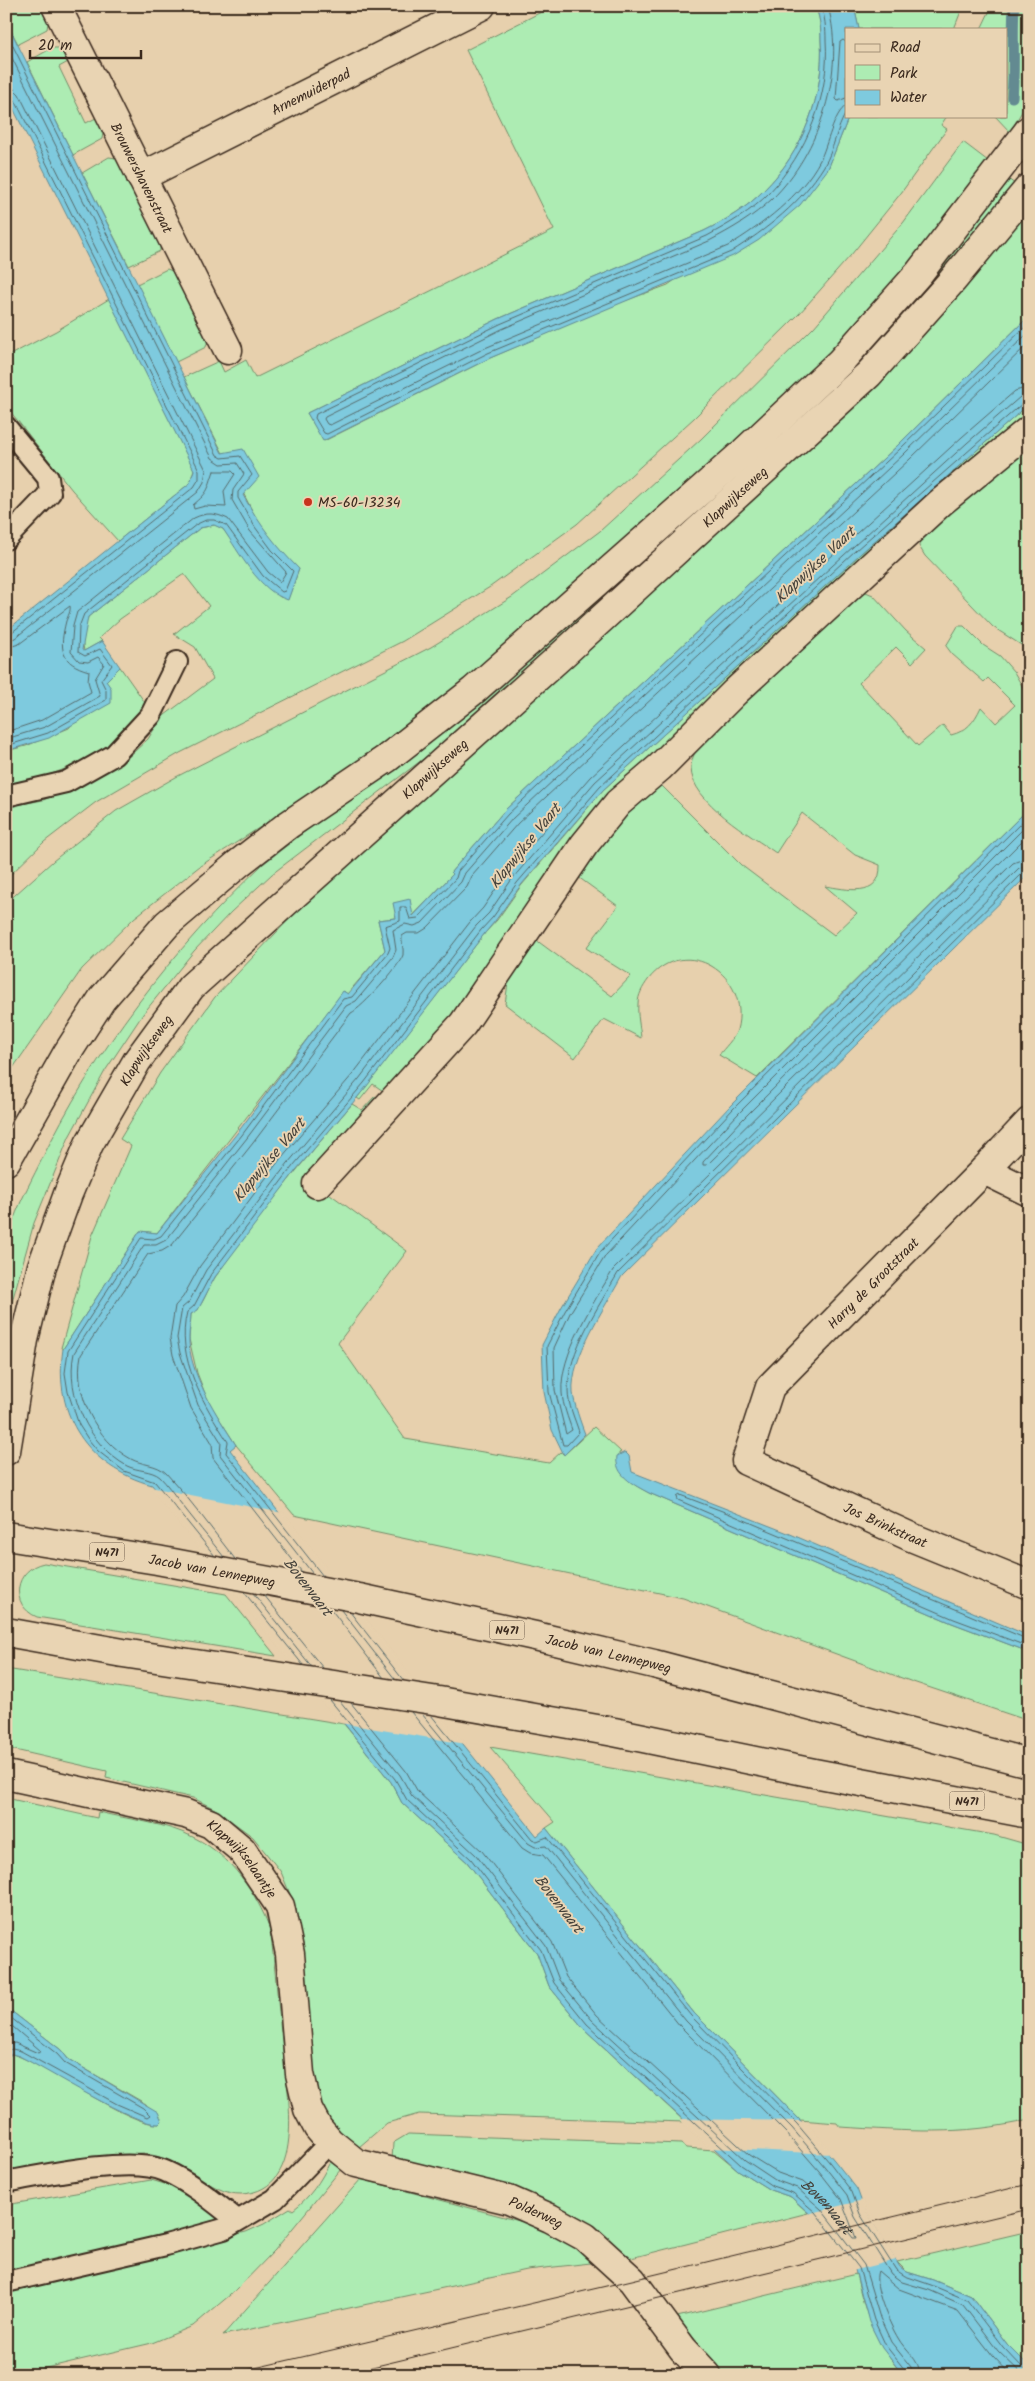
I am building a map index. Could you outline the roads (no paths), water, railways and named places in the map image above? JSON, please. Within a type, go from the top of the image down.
[{"type":"main road","name":"Brouwershavenstraat","points":[[56,6],[228,350]]},
{"type":"main road","name":"Arnemuiderpad","points":[[141,177],[481,6]]},
{"type":"main road","name":"Klapwijkseweg","points":[[6,1161],[68,1052],[102,999],[167,924],[246,857],[386,759],[473,691],[744,452],[840,362],[899,295],[1029,130]]},
{"type":"main road","name":"Klapwijkseweg","points":[[6,1451],[26,1331],[42,1266],[68,1194],[90,1144],[137,1061],[191,988],[569,649],[869,374],[952,281],[1029,188]]},
{"type":"main road","points":[[318,1184],[463,1024],[584,845],[618,803],[660,767],[735,692],[940,503],[1029,430]]},
{"type":"main road","name":"Harry de Grootstraat","points":[[746,1461],[770,1386],[1029,1122]]},
{"type":"main road","points":[[984,1170],[1029,1192]]},
{"type":"main road","name":"Jos Brinkstraat","points":[[746,1461],[911,1537],[1029,1585]]},
{"type":"main road","name":"Jacob van Lennepweg","points":[[6,1536],[359,1598],[654,1664],[1029,1763]]},
{"type":"main road","name":"N471","points":[[6,1632],[439,1701],[614,1732],[1029,1814]]},
{"type":"main road","name":"Klapwijkselaantje","points":[[6,1775],[186,1814],[211,1824],[242,1850],[280,1906],[290,1954],[300,2074],[308,2109],[324,2135]]},
{"type":"main road","name":"Polderweg","points":[[324,2135],[340,2152],[356,2162],[509,2200],[550,2218],[585,2237],[632,2280],[683,2349],[707,2375]]},
{"type":"lane","points":[[6,426],[48,478],[50,493],[6,539]]},
{"type":"lane","points":[[6,796],[66,782],[114,755],[151,715],[177,662]]},
{"type":"lane","points":[[6,2282],[166,2245],[224,2228],[275,2199],[324,2135]]},
{"type":"lane","points":[[6,2182],[44,2175],[133,2164],[163,2170],[198,2188],[237,2220]]},
{"type":"water","points":[[815,6],[854,6],[859,28],[845,28],[845,118],[848,118],[828,169],[800,205],[759,240],[733,256],[490,358],[323,441],[307,413],[498,319],[704,231],[751,202],[778,175],[790,158],[809,121],[819,81],[821,60],[818,14]]},
{"type":"water","points":[[6,21],[222,453],[243,449],[259,477],[243,495],[268,534],[299,569],[288,600],[278,595],[259,580],[223,529],[214,525],[200,528],[88,617],[82,650],[84,651],[102,641],[120,667],[106,681],[111,688],[111,703],[49,738],[6,751],[6,631],[190,483],[194,470],[6,94]]},
{"type":"water","points":[[1029,316],[1029,404],[860,554],[603,790],[522,884],[367,1086],[297,1169],[215,1277],[198,1310],[191,1314],[189,1335],[193,1365],[205,1394],[236,1445],[230,1450],[454,1736],[463,1744],[537,1836],[546,1828],[694,2013],[800,2120],[834,2160],[857,2189],[865,2211],[900,2267],[907,2272],[933,2280],[971,2296],[1007,2344],[1029,2366],[1029,2375],[903,2375],[882,2348],[869,2322],[855,2270],[812,2216],[791,2197],[770,2190],[738,2170],[583,2028],[549,1986],[537,1953],[467,1862],[402,1803],[391,1782],[152,1485],[129,1477],[110,1466],[93,1452],[80,1435],[70,1417],[64,1396],[61,1373],[63,1349],[140,1231],[157,1233],[238,1132],[343,991],[348,994],[385,950],[378,920],[396,918],[393,903],[410,899],[413,916],[453,874],[451,872],[505,810],[897,446]]},
{"type":"water","points":[[1029,808],[1029,874],[622,1276],[590,1333],[577,1364],[573,1393],[576,1409],[585,1434],[564,1455],[552,1430],[544,1392],[542,1345],[561,1308],[597,1248],[730,1106]]},
{"type":"water","points":[[625,1452],[629,1456],[632,1472],[788,1533],[1029,1636],[1029,1652],[952,1623],[649,1493],[626,1479],[619,1469],[617,1456]]},
{"type":"water","points":[[6,2007],[61,2050],[68,2059],[158,2112],[162,2121],[159,2124],[131,2116],[90,2096],[19,2056],[12,2054],[6,2057]]},
{"type":"waterway","points":[[1012,97],[1014,6]]},
{"type":"tram line","points":[[225,2375],[632,2280],[1029,2184]]},
{"type":"tram line","points":[[339,2375],[1029,2209]]},
{"type":"place","name":"MS-60-13234","points":[[308,502]]},
{"type":"water label","name":"Klapwijkse Vaart","points":[[815,565]]},
{"type":"water label","name":"Klapwijkse Vaart","points":[[525,846]]},
{"type":"water label","name":"Klapwijkse Vaart","points":[[269,1160]]},
{"type":"water label","name":"Bovenvaart","points":[[308,1587]]},
{"type":"water label","name":"Bovenvaart","points":[[559,1904]]},
{"type":"water label","name":"Bovenvaart","points":[[829,2205]]}]
